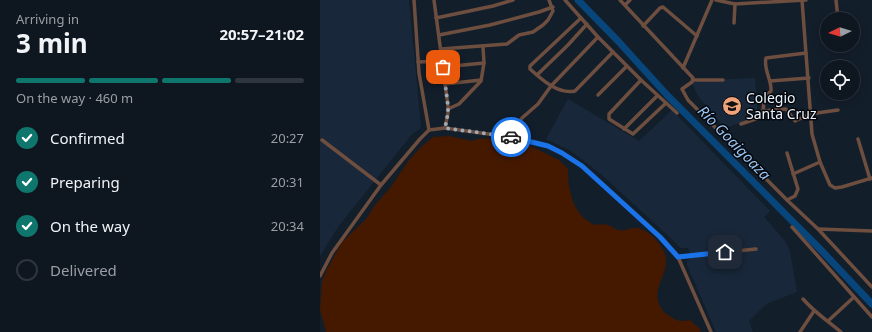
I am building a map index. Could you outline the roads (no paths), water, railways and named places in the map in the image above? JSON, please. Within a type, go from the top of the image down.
[{"type":"street","points":[[414,0],[418,62],[429,130]]},
{"type":"street","points":[[435,0],[448,109],[445,128]]},
{"type":"street","points":[[436,18],[493,6],[513,0]]},
{"type":"street","points":[[441,49],[507,44],[519,35],[533,32],[548,20],[553,12],[553,6],[549,0]]},
{"type":"street","points":[[565,0],[598,37],[657,96],[677,113]]},
{"type":"street","points":[[620,0],[692,77],[693,80]]},
{"type":"street","points":[[625,5],[630,0]]},
{"type":"street","points":[[683,68],[712,0]]},
{"type":"street","points":[[716,0],[735,4],[773,0],[806,0]]},
{"type":"street","points":[[802,0],[812,134],[820,162],[830,185],[835,188],[871,178],[858,139]]},
{"type":"street","points":[[836,0],[837,12]]},
{"type":"street","points":[[734,23],[735,4]]},
{"type":"street","points":[[439,35],[490,25],[539,12],[553,6]]},
{"type":"street","points":[[643,26],[660,8],[663,7],[697,36]]},
{"type":"street","points":[[581,18],[530,66],[530,69],[551,86],[567,91],[575,90],[613,52]]},
{"type":"street","points":[[537,75],[587,24]]},
{"type":"street","points":[[516,138],[518,124],[522,118],[538,104],[551,86],[598,37]]},
{"type":"street","points":[[448,109],[458,104],[481,80],[484,63],[483,47]]},
{"type":"street","points":[[742,124],[760,118],[762,115],[764,98],[771,91],[765,63],[766,57],[806,53]]},
{"type":"street","points":[[418,62],[442,61]]},
{"type":"street","points":[[443,67],[484,63]]},
{"type":"street","points":[[598,95],[627,66]]},
{"type":"street","points":[[770,81],[809,78]]},
{"type":"street","points":[[445,84],[481,80]]},
{"type":"street","points":[[641,80],[609,114],[609,119],[632,134],[635,133],[666,103]]},
{"type":"street","points":[[723,80],[693,80],[682,89],[688,100],[787,200],[818,229],[872,287]]},
{"type":"street","points":[[624,129],[657,96]]},
{"type":"street","points":[[762,111],[786,109],[795,121],[810,114],[838,110]]},
{"type":"street","points":[[320,276],[332,253],[381,185],[410,149],[429,130],[445,128],[516,138],[548,146],[582,166],[660,237],[678,257],[711,332]]},
{"type":"street","points":[[322,140],[381,185]]},
{"type":"street","points":[[787,153],[798,189],[797,193],[792,198],[787,200]]},
{"type":"street","points":[[793,174],[820,162]]},
{"type":"street","points":[[792,227],[872,317]]},
{"type":"street","points":[[818,229],[872,231]]},
{"type":"street","points":[[678,257],[756,249]]},
{"type":"street","points":[[828,321],[854,297]]},
{"type":"street","points":[[803,299],[814,311],[841,332]]},
{"type":"street","points":[[800,332],[814,311]]},
{"type":"waterway","name":"Río Goaigoaza","points":[[578,0],[667,95],[821,250],[872,304]]},
{"type":"place","name":"Colegio Santa Cruz","points":[[732,106]]}]
